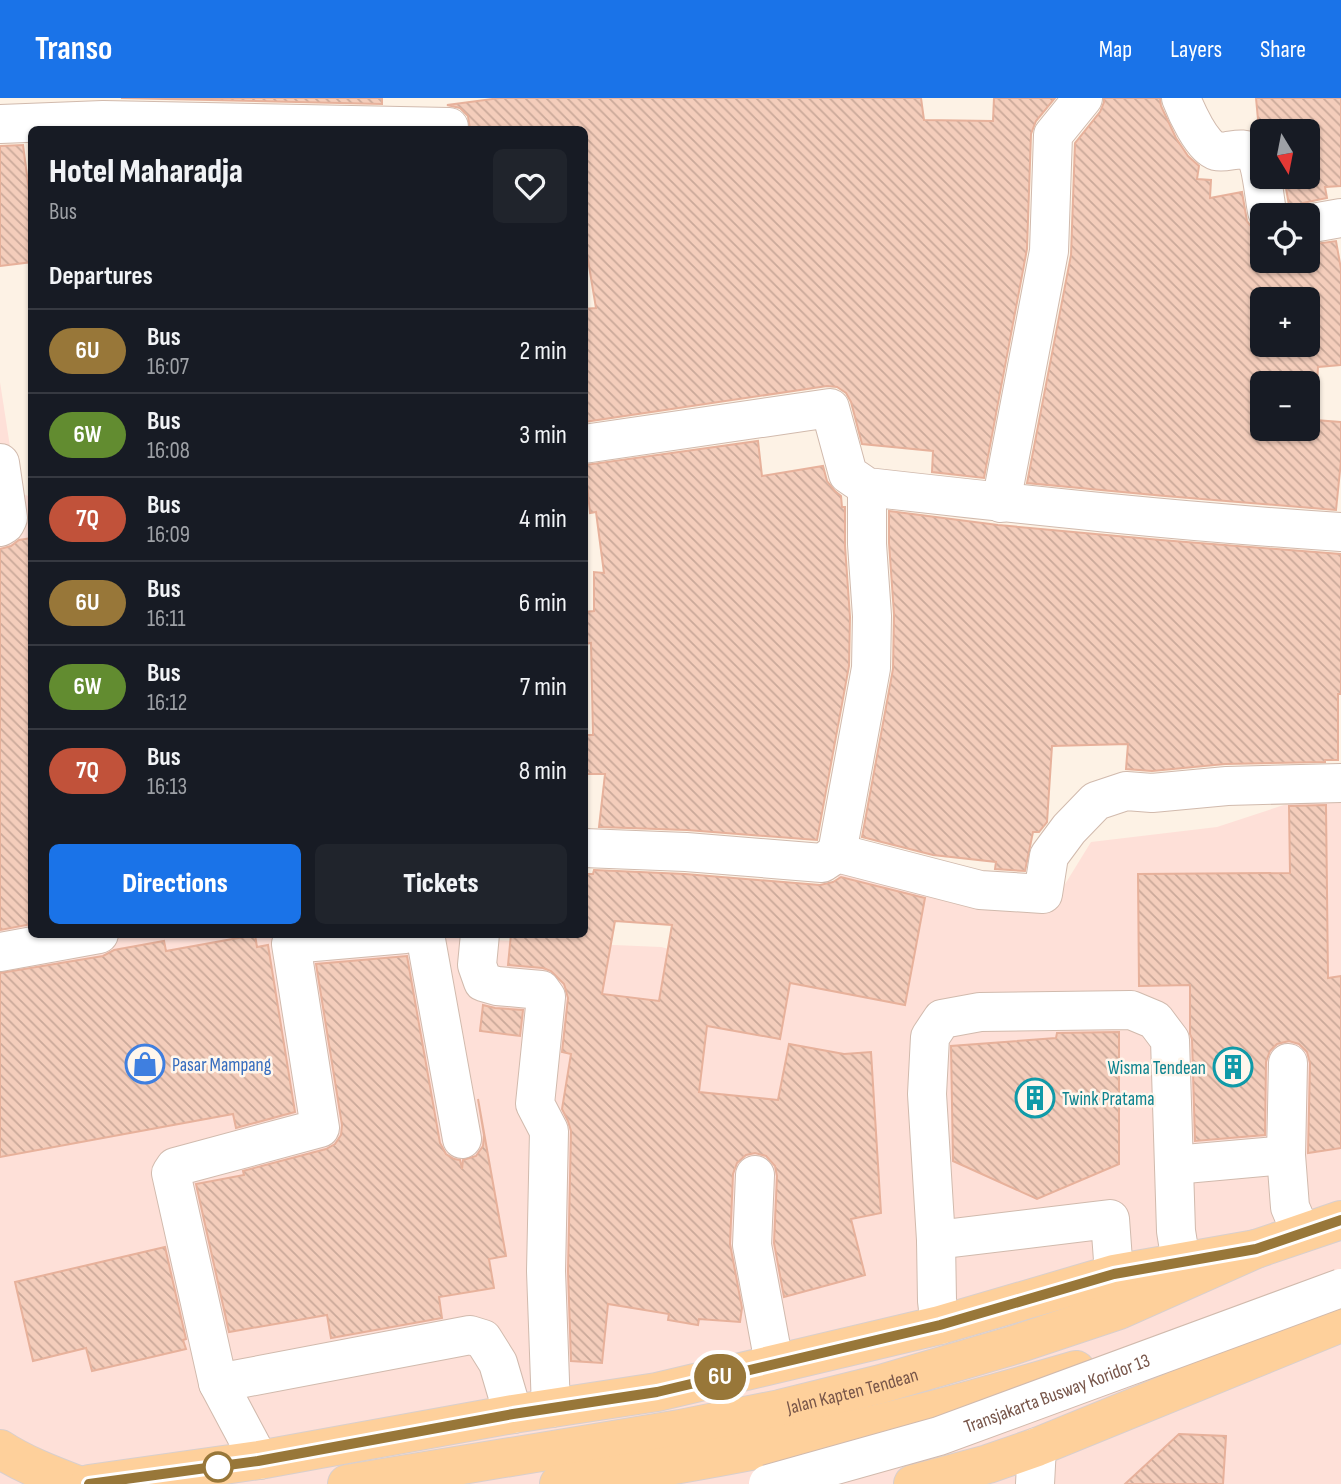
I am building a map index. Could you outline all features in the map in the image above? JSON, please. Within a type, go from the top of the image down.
[{"type":"main road","name":"Jalan Kapten Tendean","points":[[348,1484],[680,1429],[780,1409],[881,1384],[1014,1345],[1119,1310],[1256,1249],[1341,1220]]},
{"type":"main road","name":"Jalan Kapten Tendean","points":[[89,1484],[258,1461],[513,1414],[657,1392],[940,1325],[1114,1274],[1256,1249]]},
{"type":"main road","name":"Jalan Kapten Tendean","points":[[559,1484],[788,1444],[886,1421],[1068,1372],[1270,1314],[1341,1302]]},
{"type":"main road","points":[[913,1484],[988,1464],[1036,1466],[1341,1323]]},
{"type":"main road","points":[[0,1449],[37,1469],[75,1484]]},
{"type":"street","points":[[1002,503],[1049,251],[1052,135],[1083,98]]},
{"type":"street","points":[[1181,98],[1188,115],[1208,146],[1215,151],[1242,149],[1254,155],[1266,203]]},
{"type":"street","points":[[0,124],[103,116],[449,118]]},
{"type":"street","points":[[1320,222],[1341,218]]},
{"type":"street","points":[[588,443],[830,408],[848,474],[867,487],[1218,524],[1341,532]]},
{"type":"street","points":[[0,463],[8,518],[0,527]]},
{"type":"street","points":[[588,848],[686,852],[822,863],[837,853],[871,668],[872,617],[867,544],[867,487]]},
{"type":"street","points":[[837,853],[980,890],[1042,894],[1049,856],[1096,801],[1126,792],[1153,793],[1227,786],[1341,783]]},
{"type":"street","points":[[0,942],[28,936]]},
{"type":"street","points":[[0,952],[77,938]]},
{"type":"street","points":[[258,1461],[218,1383],[172,1170],[320,1128],[292,944],[360,938]]},
{"type":"street","points":[[426,938],[462,1139]]},
{"type":"street","points":[[480,938],[477,965],[483,982],[541,990],[546,997],[535,1104],[550,1131],[546,1271],[551,1408]]},
{"type":"street","points":[[940,1325],[927,1094],[930,1037],[942,1019],[980,1012],[1131,1010],[1155,1020],[1170,1040],[1176,1230],[1181,1262]]},
{"type":"street","points":[[1287,1063],[1286,1155],[1290,1207],[1301,1233]]},
{"type":"street","points":[[1174,1165],[1286,1155]]},
{"type":"street","points":[[755,1175],[752,1245],[775,1363]]},
{"type":"street","points":[[936,1240],[1110,1219],[1114,1274]]},
{"type":"street","name":"Transjakarta Busway Koridor 13","points":[[768,1484],[939,1436],[1341,1288]]},
{"type":"street","points":[[218,1383],[470,1335],[482,1339],[498,1363],[513,1414]]},
{"type":"shaded area","points":[[0,382],[17,492],[28,496],[28,938],[461,938],[661,947],[805,982],[844,857],[1054,902],[1091,842],[1217,827],[1296,801],[1341,793],[1341,1484],[0,1484]]},
{"type":"building","points":[[121,98],[382,98],[382,104]]},
{"type":"building","points":[[500,98],[921,98],[924,120],[993,121],[994,98],[1055,98],[1036,121],[1031,134],[1027,249],[984,478],[932,472],[933,451],[862,444],[851,402],[846,393],[837,387],[827,386],[588,421],[588,309],[596,308],[588,260],[588,126],[469,126],[468,116],[460,108],[447,105]]},
{"type":"building","points":[[1104,98],[1160,98],[1176,138],[1188,156],[1199,166],[1197,179],[1211,180],[1210,198],[1242,192],[1250,225],[1250,273],[1320,273],[1320,243],[1336,241],[1341,269],[1341,365],[1318,367],[1318,371],[1250,371],[1250,441],[1320,441],[1320,420],[1341,422],[1341,461],[1336,510],[1027,483],[1071,255],[1075,143],[1100,112]]},
{"type":"building","points":[[1256,98],[1341,98],[1341,186],[1325,187],[1327,198],[1289,203],[1286,189],[1320,189],[1320,119],[1258,119]]},
{"type":"building","points":[[23,145],[28,183],[28,262],[0,266],[0,146]]},
{"type":"building","points":[[758,441],[762,476],[823,466],[827,481],[841,496],[842,507],[845,507],[850,617],[849,666],[817,840],[687,830],[599,827],[605,774],[588,774],[588,735],[593,735],[588,612],[594,611],[594,572],[604,573],[596,512],[590,513],[588,465]]},
{"type":"building","points":[[889,511],[998,525],[1341,554],[1338,760],[1225,764],[1152,771],[1126,769],[1128,744],[1052,746],[1047,822],[1039,832],[1033,832],[1025,871],[995,869],[996,862],[933,855],[862,837],[893,669],[894,614]]},
{"type":"building","points":[[28,539],[28,925],[0,930],[0,549]]},
{"type":"building","name":"Wisma Tendean","points":[[1326,805],[1328,978],[1341,976],[1341,1148],[1308,1153],[1310,1063],[1307,1052],[1299,1044],[1289,1041],[1277,1044],[1270,1051],[1266,1062],[1265,1135],[1195,1141],[1190,985],[1139,986],[1138,874],[1290,873],[1289,806]]},
{"type":"building","points":[[594,870],[685,874],[820,885],[841,877],[925,898],[905,1005],[790,983],[780,1039],[707,1026],[699,1092],[778,1100],[789,1044],[844,1054],[871,1052],[881,1213],[851,1219],[865,1275],[784,1297],[774,1243],[777,1176],[775,1166],[766,1156],[755,1153],[746,1155],[737,1163],[733,1174],[730,1244],[742,1308],[740,1322],[699,1319],[698,1325],[668,1320],[669,1314],[608,1304],[602,1363],[571,1361],[568,1271],[571,1131],[562,1109],[571,1054],[562,1052],[568,998],[564,984],[551,971],[508,965],[511,938],[588,938],[588,874],[593,874]],"holes":[[[615,921],[672,925],[659,1001],[602,994]]]},
{"type":"building","name":"Pasar Mampang","points":[[238,938],[256,938],[257,947],[268,945],[295,1112],[236,1128],[233,1114],[0,1157],[0,973],[103,956],[114,950],[164,941],[166,951]]},
{"type":"building","points":[[407,956],[440,1143],[446,1154],[460,1160],[462,1169],[463,1160],[476,1156],[483,1146],[484,1135],[478,1099],[506,1256],[489,1259],[494,1288],[439,1297],[442,1318],[331,1338],[327,1315],[229,1332],[196,1184],[244,1175],[243,1171],[326,1149],[335,1144],[341,1135],[342,1125],[316,964]]},
{"type":"building","points":[[483,1005],[523,1010],[520,1036],[480,1031]]},
{"type":"building","name":"Twink Pratama","points":[[1119,1032],[1119,1164],[1037,1199],[953,1161],[951,1046],[1056,1038],[1057,1033]]},
{"type":"building","points":[[165,1247],[186,1349],[92,1371],[86,1348],[33,1361],[15,1282]]},
{"type":"building","points":[[1179,1434],[1226,1436],[1223,1484],[1125,1484]]},
{"type":"bus line","name":"6U","points":[[89,1484],[258,1461],[513,1414],[657,1392],[940,1325],[1114,1274],[1256,1249],[1341,1220]]},
{"type":"place","name":"Pasar Mampang","points":[[145,1064]]},
{"type":"place","name":"Wisma Tendean","points":[[1233,1067]]},
{"type":"place","name":"Twink Pratama","points":[[1035,1098]]}]
